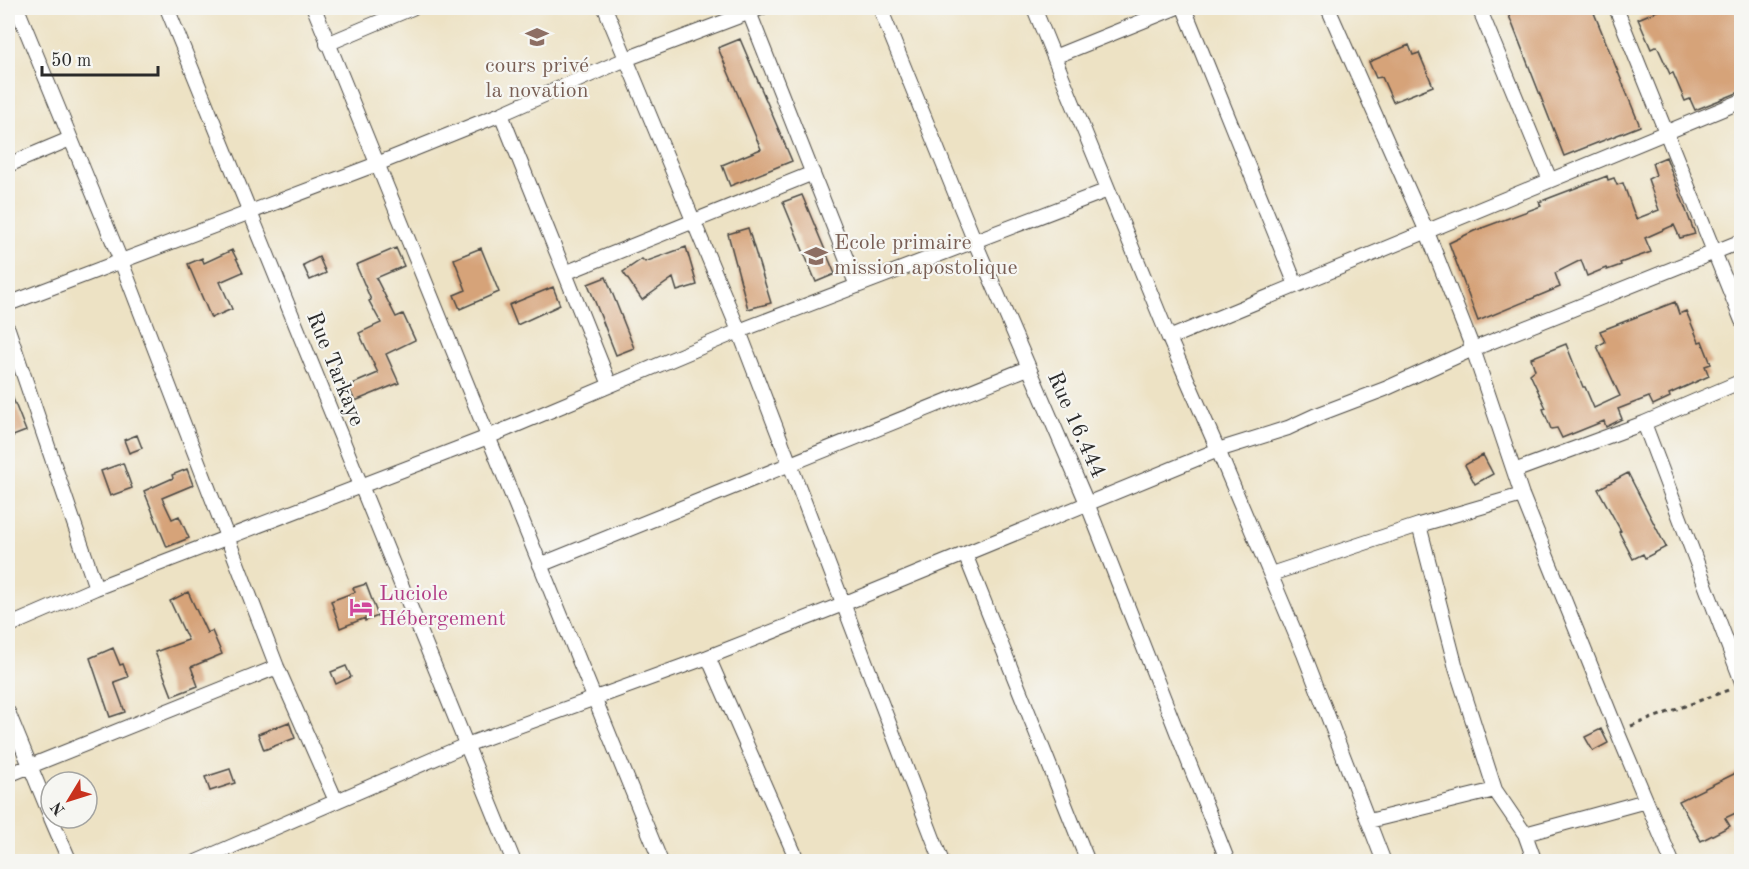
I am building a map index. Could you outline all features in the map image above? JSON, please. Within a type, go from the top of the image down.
[{"type":"street","points":[[17,8],[121,261],[277,667],[336,801]]},
{"type":"street","name":"Rue Tarkaye","points":[[167,8],[514,861]]},
{"type":"street","points":[[314,8],[661,861]]},
{"type":"street","points":[[327,44],[412,8]]},
{"type":"street","points":[[605,8],[739,331],[942,861]]},
{"type":"street","name":"Rue 16.444","points":[[880,8],[975,242],[1088,503],[1228,861]]},
{"type":"street","points":[[1034,8],[1169,338],[1271,574],[1384,861]]},
{"type":"street","points":[[1054,57],[1175,8]]},
{"type":"street","points":[[1184,8],[1296,285]]},
{"type":"street","points":[[1328,8],[1427,232],[1473,349],[1522,495],[1672,861]]},
{"type":"street","points":[[1479,8],[1550,180]]},
{"type":"street","points":[[1616,8],[1742,321]]},
{"type":"street","points":[[8,304],[377,164],[501,114],[626,59],[755,10],[813,174],[857,286]]},
{"type":"street","points":[[1169,338],[1742,101]]},
{"type":"street","points":[[501,114],[610,385]]},
{"type":"street","points":[[8,165],[70,139]]},
{"type":"street","points":[[565,273],[813,174]]},
{"type":"street","points":[[8,626],[96,588],[488,437],[739,331],[1108,190]]},
{"type":"street","points":[[196,861],[214,858],[336,801],[466,745],[708,657],[1218,450],[1288,429],[1314,416],[1386,389],[1473,349],[1742,241]]},
{"type":"street","points":[[8,329],[96,588]]},
{"type":"street","points":[[540,565],[1028,368]]},
{"type":"street","points":[[1514,471],[1644,423],[1742,381]]},
{"type":"street","points":[[1644,423],[1736,686]]},
{"type":"street","points":[[1271,574],[1419,525],[1522,495]]},
{"type":"street","points":[[1419,525],[1456,668],[1495,790],[1525,834],[1535,861]]},
{"type":"street","points":[[965,554],[1088,861]]},
{"type":"street","points":[[708,657],[798,861]]},
{"type":"street","points":[[8,775],[277,667]]},
{"type":"street","points":[[8,712],[39,790]]},
{"type":"street","points":[[1369,821],[1495,790]]},
{"type":"street","points":[[1525,834],[1646,801]]},
{"type":"street","points":[[56,830],[70,861]]},
{"type":"path","points":[[1617,731],[1736,686]]},
{"type":"building","points":[[1506,8],[1592,8],[1640,126],[1564,156]]},
{"type":"building","points":[[1664,8],[1734,8],[1742,24],[1742,91],[1695,110],[1690,99],[1685,101],[1673,73],[1670,74],[1657,46],[1651,49],[1638,19]]},
{"type":"building","points":[[740,39],[792,161],[730,186],[722,165],[761,149],[718,48]]},
{"type":"building","points":[[1409,45],[1413,55],[1419,53],[1433,86],[1393,102],[1382,77],[1376,78],[1369,62]]},
{"type":"building","points":[[1666,157],[1695,234],[1680,238],[1674,225],[1645,238],[1651,252],[1587,276],[1581,260],[1555,273],[1560,287],[1478,321],[1449,243],[1474,231],[1541,206],[1539,202],[1607,176],[1608,180],[1614,178],[1617,185],[1623,183],[1636,219],[1659,210],[1648,179],[1656,175],[1652,163]]},
{"type":"building","points":[[802,195],[835,274],[816,282],[783,202]]},
{"type":"building","points":[[748,228],[771,303],[748,309],[728,234]]},
{"type":"building","points":[[686,247],[697,285],[677,291],[673,278],[642,300],[623,272],[642,259],[645,262]]},
{"type":"building","points":[[396,248],[404,266],[376,278],[396,317],[403,314],[415,340],[386,354],[399,383],[355,401],[348,386],[378,373],[359,333],[381,323],[369,301],[371,300],[356,265]]},
{"type":"building","points":[[481,248],[499,292],[460,309],[454,295],[466,290],[454,259]]},
{"type":"building","points":[[232,250],[243,272],[220,282],[232,309],[211,318],[188,264],[202,258],[204,263]]},
{"type":"building","points":[[319,257],[326,273],[310,280],[303,265]]},
{"type":"building","points":[[606,277],[634,348],[616,355],[588,284]]},
{"type":"building","points":[[553,287],[560,305],[517,325],[509,305]]},
{"type":"building","points":[[1675,302],[1679,314],[1686,311],[1699,342],[1702,341],[1711,364],[1705,366],[1709,376],[1669,394],[1670,397],[1653,405],[1649,397],[1618,409],[1622,419],[1606,427],[1604,421],[1562,438],[1557,428],[1551,429],[1543,409],[1546,408],[1530,374],[1535,370],[1531,358],[1566,344],[1594,408],[1620,396],[1597,346],[1605,342],[1600,331]]},
{"type":"building","points":[[8,386],[26,431],[8,438]]},
{"type":"building","points":[[137,435],[142,448],[129,453],[124,440]]},
{"type":"building","points":[[1483,455],[1493,474],[1475,484],[1465,465]]},
{"type":"building","points":[[123,463],[132,488],[110,496],[101,471]]},
{"type":"building","points":[[187,469],[193,485],[162,498],[172,519],[179,516],[189,538],[167,547],[144,491]]},
{"type":"building","points":[[1628,473],[1666,547],[1645,558],[1643,554],[1633,559],[1598,489]]},
{"type":"building","points":[[366,584],[378,616],[365,621],[365,618],[340,628],[331,601],[355,592],[353,588]]},
{"type":"building","points":[[188,592],[207,633],[212,631],[222,654],[191,667],[198,686],[172,696],[155,652],[188,640],[170,601]]},
{"type":"building","points":[[113,648],[128,677],[114,682],[125,712],[110,717],[90,658]]},
{"type":"building","points":[[346,666],[351,677],[336,684],[331,672]]},
{"type":"building","points":[[289,722],[295,738],[264,750],[258,734]]},
{"type":"building","points":[[1601,729],[1608,743],[1593,751],[1585,737]]},
{"type":"building","points":[[230,769],[235,783],[210,791],[205,777]]},
{"type":"building","points":[[1742,770],[1742,810],[1725,818],[1730,826],[1701,841],[1679,801]]},
{"type":"place","name":"cours privé la novation","points":[[537,37]]},
{"type":"place","name":"Ecole primaire mission apostolique","points":[[816,256]]},
{"type":"place","name":"Luciole Hébergement","points":[[361,607]]}]
